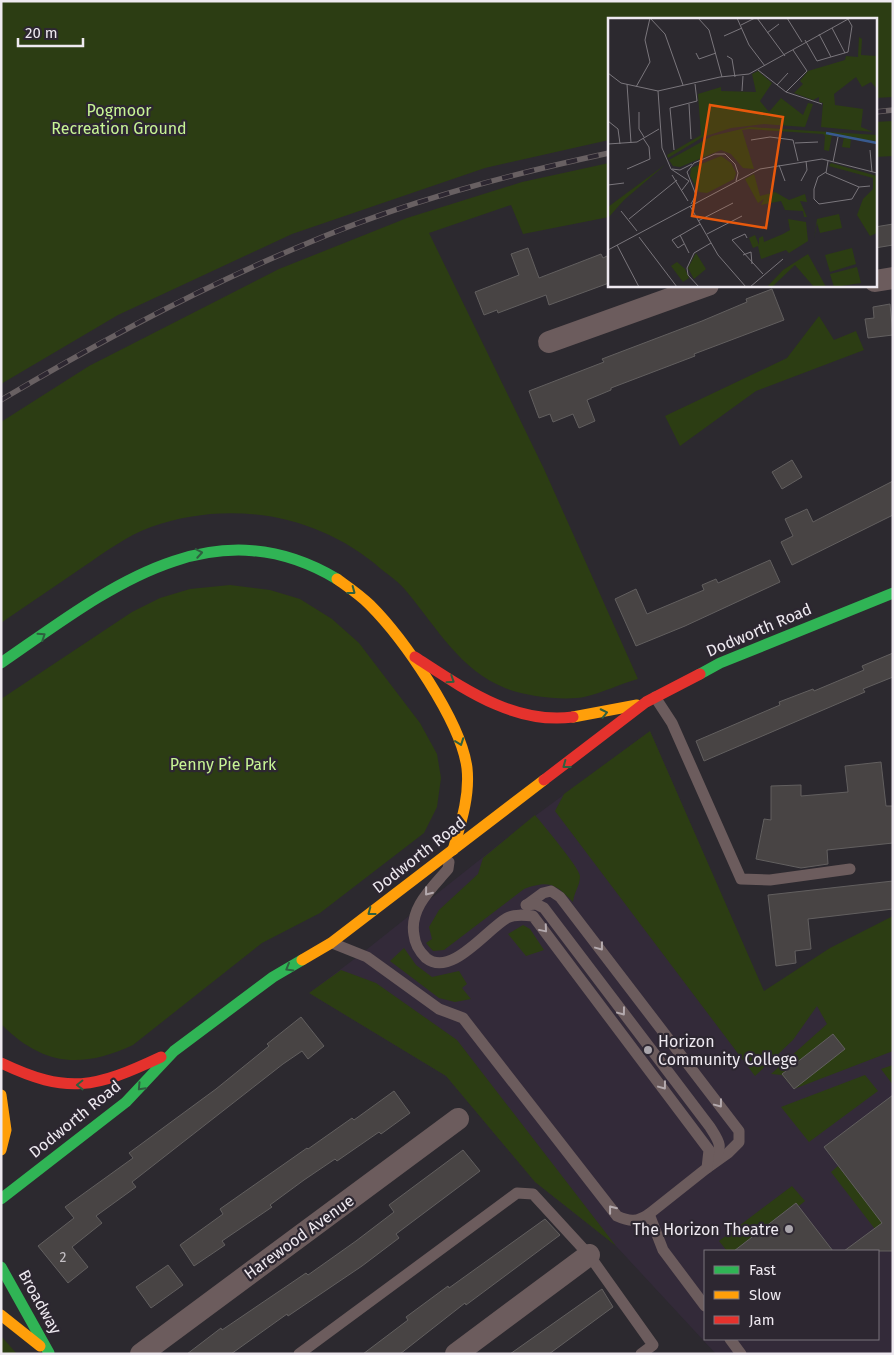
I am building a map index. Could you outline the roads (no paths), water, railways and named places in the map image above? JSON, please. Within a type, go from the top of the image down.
[{"type":"highway","points":[[1,663],[121,583],[150,567],[188,554],[229,549],[271,554],[312,566],[330,575],[368,604],[410,654],[459,737],[465,757],[467,792],[462,819],[452,850]]},
{"type":"highway","name":"Dodworth Road","points":[[2,1200],[126,1102],[174,1051],[273,977],[331,943],[651,700],[720,663],[893,593]]},
{"type":"highway","points":[[410,654],[470,693],[500,708],[523,716],[546,719],[581,717],[651,700]]},
{"type":"highway","points":[[1,1063],[29,1078],[62,1085],[88,1085],[115,1079],[174,1051]]},
{"type":"highway","points":[[1,1095],[6,1130],[1,1150]]},
{"type":"highway","name":"Broadway","points":[[1,1267],[50,1353]]},
{"type":"highway","points":[[4,1310],[50,1353]]},
{"type":"street","points":[[876,281],[893,278]]},
{"type":"street","points":[[549,342],[705,286]]},
{"type":"street","name":"Harewood Avenue","points":[[141,1354],[458,1119]]},
{"type":"street","points":[[456,1354],[589,1255]]},
{"type":"lane","points":[[651,700],[672,723],[740,879],[770,880],[850,869]]},
{"type":"lane","points":[[331,943],[367,957],[439,1009],[462,1018],[617,1216],[629,1221],[640,1220],[728,1153],[739,1142],[739,1131],[560,897],[551,892],[543,894],[508,917],[459,956],[448,962],[437,964],[421,954],[415,945],[414,918],[421,900],[448,869],[452,850]]},
{"type":"lane","points":[[528,904],[536,904],[544,908],[710,1127],[720,1143],[720,1152],[707,1168]]},
{"type":"lane","points":[[508,917],[522,914],[533,916],[545,929],[700,1135],[709,1150],[707,1168]]},
{"type":"lane","points":[[299,1354],[517,1193],[532,1194],[589,1255],[653,1345],[641,1354]]},
{"type":"lane","points":[[649,1214],[663,1250],[704,1305]]},
{"type":"lane","points":[[731,1340],[741,1354]]},
{"type":"railway","points":[[876,112],[893,110]]},
{"type":"railway","points":[[1,400],[76,357],[190,296],[344,228],[419,202],[494,180],[608,153]]},
{"type":"place","name":"Horizon Community College","points":[[648,1050]]},
{"type":"place","name":"The Horizon Theatre","points":[[789,1229]]},
{"type":"park label","name":"Pogmoor Recreation Ground","points":[[119,119]]},
{"type":"park label","name":"Penny Pie Park","points":[[223,764]]}]
